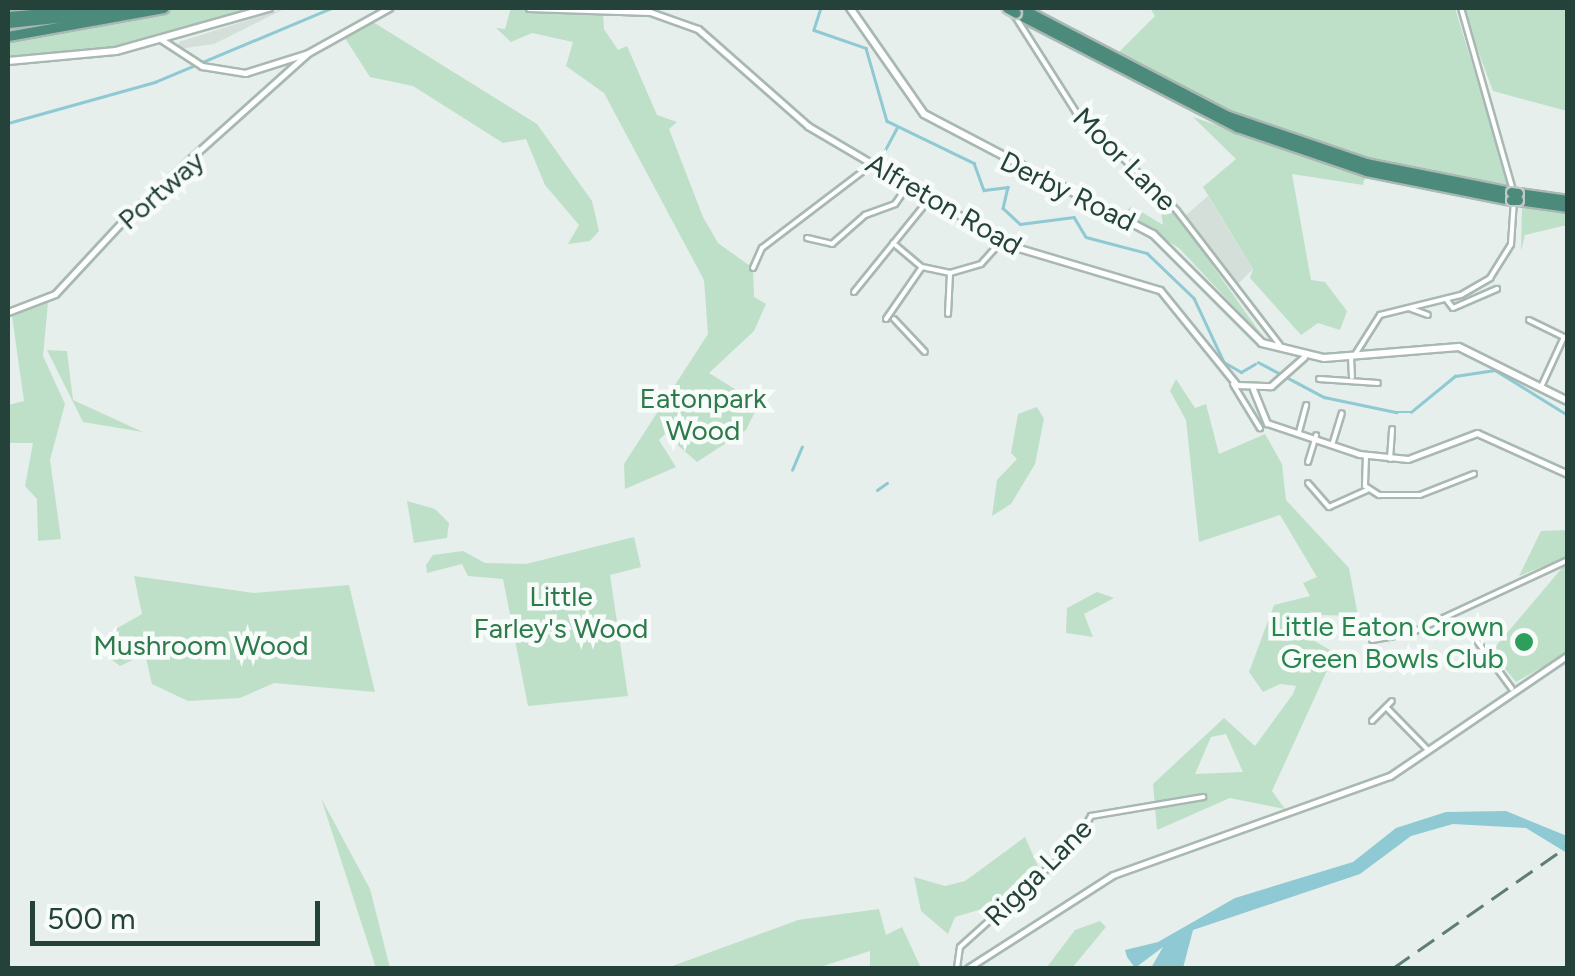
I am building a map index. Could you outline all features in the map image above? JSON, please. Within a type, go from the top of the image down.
[{"type":"highway","points":[[8,17],[74,8]]},
{"type":"highway","points":[[8,17],[104,8]]},
{"type":"highway","points":[[8,17],[147,8]]},
{"type":"highway","points":[[8,36],[164,8]]},
{"type":"highway","points":[[1014,9],[1228,116],[1366,162],[1514,196],[1568,203]]},
{"type":"main road","points":[[8,60],[162,40],[269,8]]},
{"type":"main road","name":"Derby Road","points":[[850,8],[906,96],[935,123],[1153,234],[1245,330],[1284,352],[1304,356]]},
{"type":"main road","points":[[1304,356],[1354,358],[1463,348],[1568,401]]},
{"type":"street","points":[[162,40],[230,73],[308,53],[389,8]]},
{"type":"street","name":"Alfreton Road","points":[[530,8],[676,18],[743,62],[808,126],[1002,240],[1160,290],[1233,384]]},
{"type":"street","points":[[1352,377],[1354,358],[1370,322],[1407,307],[1446,299],[1496,271],[1516,219],[1508,152],[1460,8]]},
{"type":"street","name":"Moor Lane","points":[[1014,9],[1076,112],[1177,211],[1284,352]]},
{"type":"street","name":"Portway","points":[[8,312],[60,290],[133,210],[308,53]]},
{"type":"street","points":[[754,268],[759,252],[873,163]]},
{"type":"street","points":[[807,238],[832,244],[865,215],[895,204],[909,184]]},
{"type":"street","points":[[854,292],[930,197]]},
{"type":"street","points":[[894,243],[922,266],[950,273],[981,264],[1002,240]]},
{"type":"street","points":[[922,266],[889,318],[924,349]]},
{"type":"street","points":[[948,314],[950,273]]},
{"type":"street","points":[[1446,299],[1453,308],[1497,288]]},
{"type":"street","points":[[1407,307],[1428,315]]},
{"type":"street","points":[[1529,320],[1566,338],[1541,387]]},
{"type":"street","points":[[1233,384],[1253,389],[1276,383],[1304,356]]},
{"type":"street","points":[[1320,380],[1352,377],[1378,383]]},
{"type":"street","points":[[1233,384],[1260,428]]},
{"type":"street","points":[[1253,389],[1264,420],[1366,456],[1390,459],[1477,434],[1568,474]]},
{"type":"street","points":[[1298,432],[1306,404]]},
{"type":"street","points":[[1333,442],[1342,414]]},
{"type":"street","points":[[1390,459],[1392,429]]},
{"type":"street","points":[[1308,462],[1316,436]]},
{"type":"street","points":[[1366,456],[1367,490]]},
{"type":"street","points":[[1308,483],[1329,507],[1367,490],[1420,495],[1474,474]]},
{"type":"street","points":[[1345,491],[1351,500]]},
{"type":"street","points":[[1372,640],[1398,638],[1568,560]]},
{"type":"street","points":[[1478,645],[1512,689]]},
{"type":"street","points":[[968,968],[1108,877],[1246,822],[1311,808],[1430,751],[1512,689],[1567,656]]},
{"type":"street","points":[[1370,711],[1374,719],[1392,700]]},
{"type":"street","points":[[1386,707],[1430,751]]},
{"type":"street","name":"Rigga Lane","points":[[957,968],[960,947],[1076,843],[1091,816],[1203,796]]},
{"type":"shaded area","points":[[286,8],[214,44],[178,49],[179,42]]},
{"type":"shaded area","points":[[1208,196],[1253,269],[1233,289],[1185,216]]},
{"type":"green space","points":[[177,8],[260,8],[109,49],[8,57],[8,39]]},
{"type":"green space","name":"Eatonpark Wood","points":[[511,8],[603,12],[604,29],[618,50],[627,46],[657,115],[677,122],[669,129],[703,217],[718,243],[753,268],[754,297],[766,304],[754,331],[709,373],[759,404],[746,430],[697,462],[665,434],[659,440],[676,467],[625,489],[624,464],[708,334],[704,280],[604,93],[566,66],[573,42],[532,33],[511,42],[496,28],[505,29]]},
{"type":"green space","points":[[1150,8],[1455,8],[1509,185],[1383,162],[1285,131],[1213,104],[1047,18],[1119,52],[1155,16]]},
{"type":"green space","points":[[1462,8],[1567,8],[1567,111],[1493,91]]},
{"type":"green space","points":[[373,22],[537,124],[592,201],[599,231],[590,241],[568,244],[579,225],[545,185],[526,139],[503,143],[413,86],[370,77],[343,35]]},
{"type":"green space","points":[[1193,117],[1365,177],[1363,185],[1292,174],[1311,280],[1325,282],[1347,311],[1340,330],[1318,323],[1301,335],[1250,278],[1253,269],[1203,187],[1236,159]]},
{"type":"green space","points":[[1160,204],[1178,217],[1266,341],[1180,249],[1125,212],[1132,206],[1163,225]]},
{"type":"green space","points":[[1522,206],[1567,211],[1567,225],[1525,235],[1521,251]]},
{"type":"green space","points":[[48,303],[43,356],[65,404],[50,460],[61,539],[38,541],[37,499],[25,486],[33,443],[8,443],[8,405],[24,401],[12,316]]},
{"type":"green space","points":[[47,350],[67,351],[73,400],[143,432],[83,422]]},
{"type":"green space","points":[[1176,379],[1195,408],[1206,404],[1219,454],[1265,434],[1282,464],[1286,500],[1349,568],[1358,616],[1321,615],[1313,640],[1335,653],[1272,791],[1285,809],[1230,798],[1157,830],[1153,784],[1224,718],[1255,746],[1293,694],[1296,686],[1280,684],[1263,692],[1249,672],[1274,605],[1310,596],[1303,583],[1317,577],[1280,515],[1199,542],[1186,420],[1170,391]],"holes":[[[1226,734],[1243,772],[1195,774],[1211,737]]]},
{"type":"green space","points":[[1037,407],[1044,419],[1035,464],[1011,504],[992,516],[997,480],[1017,459],[1011,453],[1018,414]]},
{"type":"green space","points":[[407,501],[435,509],[449,523],[447,538],[414,543]]},
{"type":"green space","points":[[1567,530],[1567,557],[1519,576],[1541,531]]},
{"type":"green space","name":"Little Farley's Wood","points":[[634,537],[641,567],[610,575],[628,696],[528,706],[503,579],[468,576],[462,564],[427,573],[426,565],[433,555],[463,551],[485,563],[526,564]]},
{"type":"green space","points":[[1567,562],[1567,653],[1516,682],[1491,652]]},
{"type":"green space","name":"Mushroom Wood","points":[[134,576],[254,593],[349,585],[375,692],[274,683],[240,698],[188,701],[152,684],[145,654],[120,666],[111,659],[107,634],[142,614]]},
{"type":"green space","points":[[1097,592],[1114,598],[1084,614],[1093,637],[1066,633],[1067,608]]},
{"type":"green space","points":[[321,798],[370,889],[390,968],[376,968]]},
{"type":"green space","points":[[1025,837],[1041,873],[1012,900],[955,917],[948,934],[921,911],[914,877],[945,886],[965,881]]},
{"type":"green space","points":[[879,909],[886,935],[902,927],[921,968],[870,968],[870,951],[817,968],[667,968],[798,920]]},
{"type":"green space","points":[[1100,921],[1106,927],[1072,968],[1047,967],[1075,930]]},
{"type":"water","points":[[1506,811],[1567,836],[1567,853],[1526,828],[1453,824],[1411,836],[1360,874],[1193,930],[1183,968],[1151,968],[1163,947],[1135,968],[1127,957],[1125,950],[1158,942],[1235,898],[1353,862],[1396,828],[1446,812]]},
{"type":"waterway","points":[[8,123],[155,82],[331,8]]},
{"type":"waterway","points":[[821,8],[814,30],[866,48],[887,121],[974,163],[984,190],[1008,187],[1003,208],[1020,224],[1074,217],[1086,237],[1147,253],[1194,298],[1224,362],[1241,372],[1255,364]]},
{"type":"waterway","points":[[885,150],[896,129]]},
{"type":"waterway","points":[[1258,362],[1324,397],[1396,412],[1411,412],[1455,376],[1495,370],[1568,415]]},
{"type":"waterway","points":[[792,470],[802,447]]},
{"type":"waterway","points":[[877,490],[887,483]]},
{"type":"railway","points":[[1393,968],[1568,846]]},
{"type":"place","name":"Little Eaton Crown Green Bowls Club","points":[[1524,642]]}]
